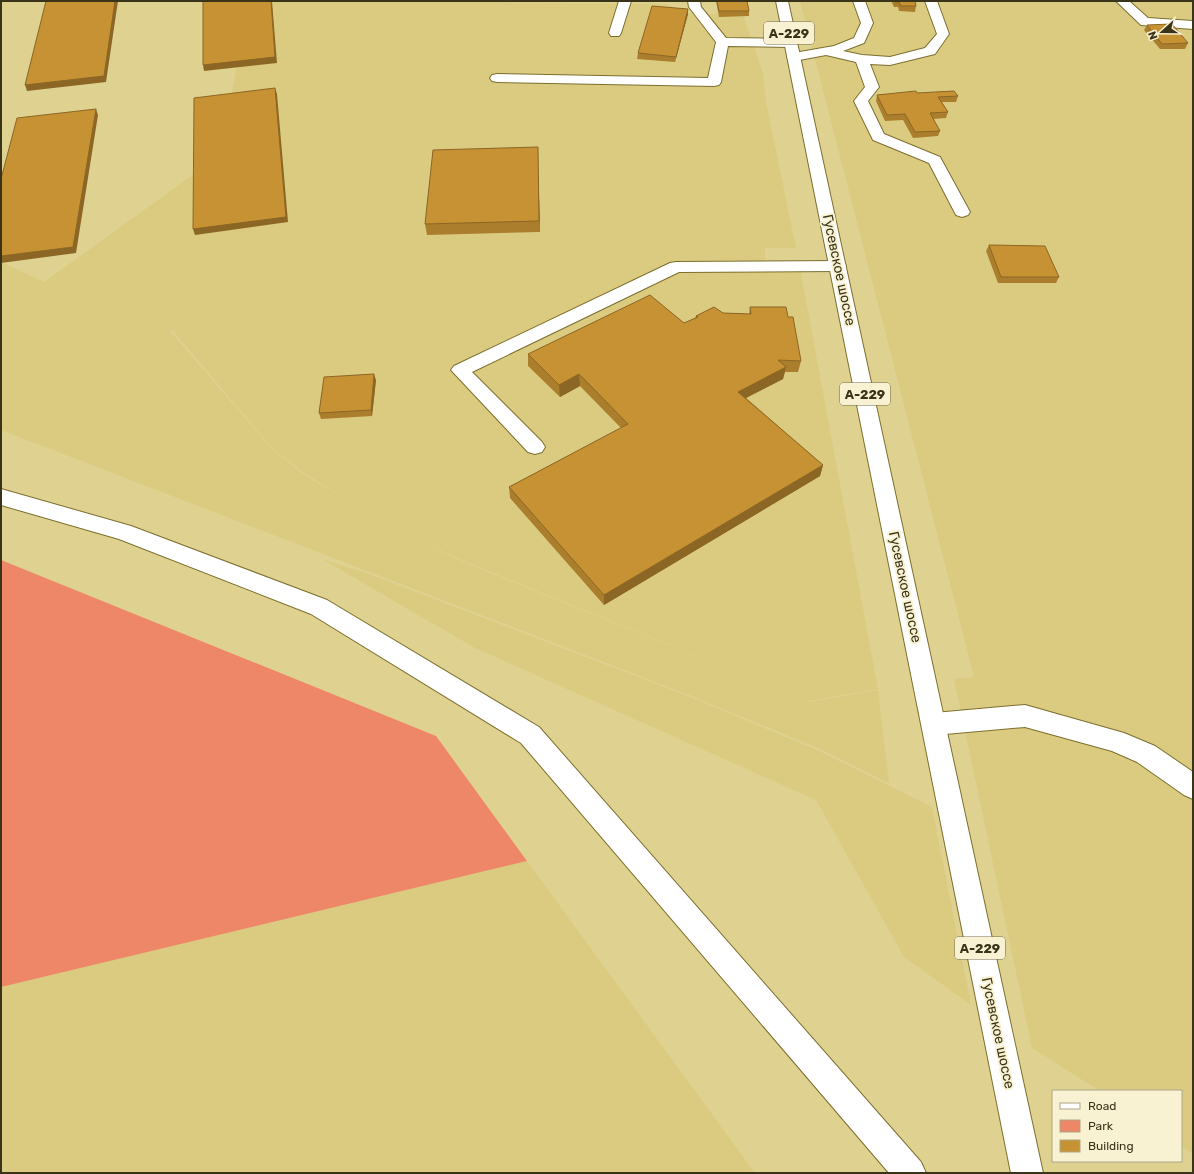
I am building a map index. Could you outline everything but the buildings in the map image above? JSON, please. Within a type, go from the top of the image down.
[{"type":"main road","points":[[615,33],[625,1]]},
{"type":"main road","points":[[694,1],[695,7],[722,42],[792,50],[826,51],[862,59],[890,61],[930,51],[943,34],[931,1]]},
{"type":"main road","name":"Гусевское шоссе","points":[[782,1],[1027,1173]]},
{"type":"main road","points":[[826,51],[837,49],[859,40],[867,23],[859,1]]},
{"type":"main road","points":[[1122,1],[1144,22],[1193,25]]},
{"type":"main road","points":[[497,78],[714,82],[722,42]]},
{"type":"main road","points":[[862,59],[872,87],[861,101],[878,137],[935,160],[962,212]]},
{"type":"main road","points":[[535,447],[460,370],[676,267],[838,266]]},
{"type":"main road","points":[[1,497],[124,532],[319,607],[530,735],[910,1173]]},
{"type":"main road","points":[[934,724],[1025,716],[1115,741],[1146,754],[1193,787]]},
{"type":"shaded area","points":[[250,1],[668,4],[683,13],[743,15],[763,73],[766,102],[796,248],[765,248],[765,266],[800,268],[878,689],[807,701],[454,557],[410,535],[454,558],[809,702],[878,690],[889,783],[820,749],[689,695],[1,430],[1,262],[44,282],[219,156]],"holes":[[[170,331],[173,331],[273,449],[307,475],[346,499],[306,476],[273,450]]]},
{"type":"shaded area","points":[[800,1],[1193,1],[1193,1154],[1182,1147],[1182,1090],[1098,1090],[1032,1048],[954,679],[974,677]]},
{"type":"shaded area","points":[[322,559],[369,574],[688,696],[819,751],[932,807],[971,1005],[904,957],[816,800],[475,648]]},
{"type":"shaded area","points":[[527,861],[755,1173],[1,1173],[1,987]]},
{"type":"green space","points":[[1,560],[436,736],[527,861],[1,987]]}]
